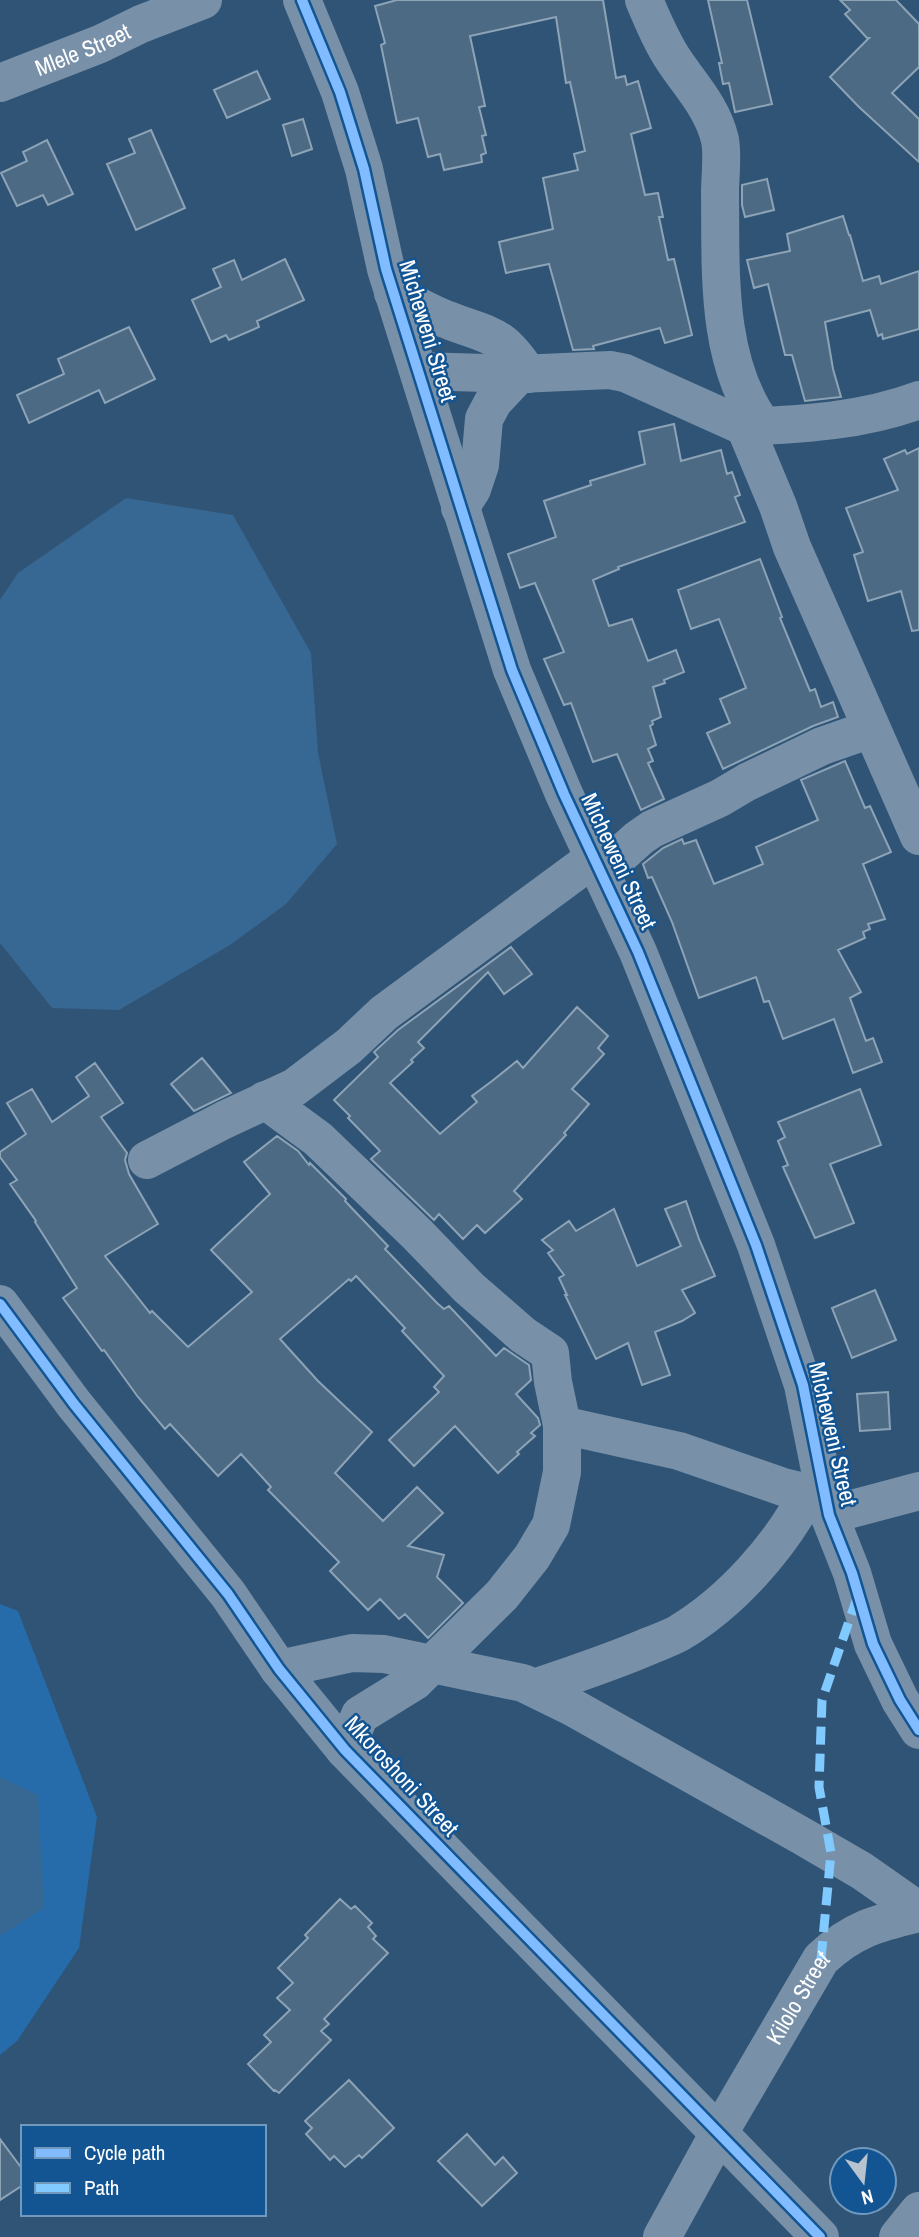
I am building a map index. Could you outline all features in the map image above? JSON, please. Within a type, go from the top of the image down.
[{"type":"street","name":"Mlele Street","points":[[0,83],[202,0]]},
{"type":"street","name":"Micheweni Street","points":[[302,0],[340,92],[360,156],[393,293],[512,670],[564,794],[662,1008],[756,1245],[803,1385],[820,1502],[852,1573],[873,1644],[900,1700],[919,1730]]},
{"type":"street","points":[[644,0],[674,61],[699,93],[721,141],[721,247],[725,325],[733,365],[750,406],[778,506],[792,547],[919,836]]},
{"type":"street","points":[[393,293],[448,320],[487,333],[505,344],[524,374]]},
{"type":"street","points":[[419,371],[524,374],[610,370],[625,373],[754,426],[811,424],[870,415],[919,400]]},
{"type":"street","points":[[460,508],[472,489],[480,465],[484,419],[498,396],[524,374]]},
{"type":"street","points":[[147,1160],[296,1087],[349,1046],[384,1013],[652,829],[720,798],[790,761],[851,734],[871,729]]},
{"type":"street","points":[[265,1100],[318,1139],[469,1288],[523,1335],[550,1353],[562,1425],[562,1472],[551,1525],[532,1556],[502,1595],[415,1681],[360,1715],[345,1750]]},
{"type":"street","name":"Mkoroshoni Street","points":[[0,1304],[74,1404],[228,1594],[279,1669],[345,1750],[820,2237]]},
{"type":"street","points":[[562,1425],[679,1451],[820,1502]]},
{"type":"street","points":[[534,1688],[618,1660],[678,1633],[721,1602],[765,1558],[795,1518],[820,1502],[919,1491]]},
{"type":"street","points":[[279,1669],[352,1653],[384,1654],[523,1683],[572,1707],[802,1836],[862,1871],[919,1912]]},
{"type":"street","name":"Kilolo Street","points":[[662,2237],[719,2133],[821,1959],[854,1933],[884,1921],[919,1912]]},
{"type":"street","points":[[898,2237],[919,2211]]},
{"type":"shaded area","points":[[126,498],[233,515],[311,653],[318,753],[337,844],[286,904],[230,945],[119,1010],[52,1008],[0,943],[0,600],[18,573]]},
{"type":"shaded area","points":[[0,1604],[18,1611],[97,1817],[79,1948],[17,2041],[0,2055]]},
{"type":"shaded area","points":[[0,1777],[38,1795],[44,1908],[0,1936]]},
{"type":"building","points":[[397,0],[603,0],[616,78],[625,76],[627,85],[638,81],[651,128],[631,134],[645,195],[658,193],[663,217],[659,217],[668,260],[674,259],[692,335],[665,343],[660,328],[593,346],[594,349],[573,350],[549,264],[506,273],[499,242],[553,229],[543,178],[578,170],[574,154],[585,151],[570,82],[566,83],[556,17],[470,36],[485,106],[479,107],[486,135],[482,136],[486,153],[481,155],[482,162],[444,170],[440,154],[428,157],[418,118],[397,123],[381,45],[385,43],[375,6]]},
{"type":"building","points":[[708,0],[747,0],[772,104],[735,112],[729,83],[723,84],[719,63],[722,63]]},
{"type":"building","points":[[840,0],[896,0],[919,24],[919,67],[892,93],[919,119],[919,162],[830,77],[869,38],[845,14],[850,10]]},
{"type":"building","points":[[257,71],[270,99],[227,118],[214,90]]},
{"type":"building","points":[[303,119],[312,149],[292,156],[283,125]]},
{"type":"building","points":[[151,130],[185,208],[136,230],[107,164],[135,153],[129,139]]},
{"type":"building","points":[[47,140],[73,194],[48,205],[43,195],[17,206],[1,173],[27,161],[23,152]]},
{"type":"building","points":[[767,179],[774,210],[745,217],[742,185]]},
{"type":"building","points":[[843,216],[863,281],[879,276],[881,284],[919,271],[919,329],[883,339],[882,334],[878,336],[870,310],[825,322],[841,397],[805,401],[792,355],[785,355],[768,284],[754,288],[747,260],[790,251],[787,234]]},
{"type":"building","points":[[285,259],[304,300],[257,321],[259,327],[229,340],[226,335],[211,342],[192,300],[221,287],[213,269],[234,260],[242,280]]},
{"type":"building","points":[[129,327],[155,379],[105,403],[99,390],[29,423],[17,395],[64,374],[58,359]]},
{"type":"building","points":[[674,424],[681,461],[721,450],[727,474],[732,472],[740,495],[735,497],[745,522],[618,567],[619,569],[593,580],[609,626],[632,619],[648,661],[676,650],[684,672],[653,687],[661,717],[652,721],[650,726],[656,745],[648,749],[653,761],[648,763],[664,799],[641,810],[617,754],[593,762],[571,703],[564,705],[544,659],[564,652],[535,583],[520,588],[508,554],[556,537],[544,501],[591,485],[590,481],[645,464],[639,432]]},
{"type":"building","points":[[919,448],[919,630],[912,631],[901,591],[868,601],[854,555],[863,552],[846,508],[898,490],[884,459],[905,450],[907,454]]},
{"type":"building","points":[[760,559],[782,617],[780,618],[810,691],[815,689],[821,707],[833,702],[838,717],[723,769],[707,733],[730,723],[720,699],[746,688],[719,619],[691,629],[678,590]]},
{"type":"building","points":[[845,761],[865,808],[870,806],[891,852],[863,864],[885,919],[868,924],[870,929],[863,932],[865,938],[838,950],[861,992],[850,998],[866,1041],[873,1038],[882,1062],[853,1073],[834,1019],[783,1039],[769,1001],[764,1002],[756,977],[699,998],[672,922],[652,877],[648,878],[643,864],[663,848],[682,839],[684,844],[696,840],[714,884],[763,864],[756,847],[818,820],[801,780]]},
{"type":"building","points":[[511,947],[532,974],[504,994],[488,972],[418,1042],[424,1048],[390,1083],[440,1134],[477,1102],[472,1096],[517,1061],[523,1068],[577,1007],[608,1036],[598,1048],[604,1054],[572,1089],[589,1104],[564,1133],[566,1135],[514,1191],[522,1199],[485,1233],[477,1225],[463,1239],[439,1214],[434,1220],[371,1159],[380,1151],[334,1100],[378,1057],[374,1052],[398,1030]]},
{"type":"building","points":[[202,1058],[231,1093],[194,1111],[171,1084]]},
{"type":"building","points":[[95,1063],[123,1103],[101,1117],[127,1153],[125,1160],[129,1174],[158,1224],[105,1256],[150,1313],[152,1311],[188,1347],[252,1292],[211,1250],[270,1194],[244,1162],[277,1136],[298,1151],[309,1165],[310,1163],[346,1199],[388,1246],[385,1249],[437,1303],[444,1309],[449,1306],[496,1356],[504,1348],[529,1365],[531,1380],[516,1394],[538,1418],[540,1425],[531,1433],[535,1436],[498,1473],[455,1426],[414,1466],[389,1440],[439,1392],[434,1387],[444,1376],[402,1331],[405,1328],[356,1276],[351,1281],[349,1279],[280,1339],[318,1381],[372,1432],[335,1473],[383,1521],[417,1487],[443,1513],[408,1546],[444,1555],[437,1577],[463,1603],[428,1638],[405,1614],[399,1619],[380,1599],[368,1610],[330,1571],[339,1562],[268,1490],[271,1487],[241,1454],[218,1476],[170,1424],[165,1429],[63,1298],[77,1288],[10,1184],[17,1180],[0,1157],[0,1152],[26,1134],[7,1103],[32,1089],[52,1122],[89,1096],[76,1077]]},
{"type":"building","points":[[860,1089],[881,1145],[830,1164],[854,1223],[815,1238],[783,1167],[788,1165],[778,1141],[785,1137],[778,1122]]},
{"type":"building","points":[[686,1201],[715,1276],[682,1290],[695,1313],[655,1332],[670,1375],[642,1385],[628,1343],[596,1359],[565,1295],[559,1278],[564,1275],[548,1253],[553,1250],[542,1240],[569,1221],[576,1231],[614,1209],[637,1266],[681,1246],[665,1209]]},
{"type":"building","points":[[875,1290],[896,1340],[852,1358],[832,1308]]},
{"type":"building","points":[[888,1392],[890,1429],[860,1431],[857,1394]]},
{"type":"building","points":[[340,1899],[351,1909],[355,1906],[372,1923],[368,1927],[376,1936],[373,1939],[388,1953],[324,2019],[329,2024],[321,2031],[331,2040],[279,2093],[248,2064],[271,2042],[264,2035],[290,2010],[277,1998],[293,1983],[278,1968],[308,1938],[305,1935]]},
{"type":"building","points":[[349,2080],[394,2128],[362,2158],[359,2155],[345,2167],[334,2156],[330,2160],[306,2134],[312,2128],[305,2121]]},
{"type":"building","points":[[467,2134],[495,2165],[503,2157],[517,2173],[482,2206],[438,2161]]},
{"type":"building","points":[[0,2139],[21,2167],[21,2186],[0,2200]]},
{"type":"marked path","points":[[821,1959],[831,1853],[819,1787],[822,1700],[857,1598]]},
{"type":"cycle path","points":[[302,0],[340,92],[364,169],[386,269],[512,670],[564,794],[638,952],[756,1245],[803,1385],[829,1515],[852,1573],[873,1644],[900,1700],[919,1730]]},
{"type":"cycle path","points":[[0,1304],[74,1404],[228,1594],[279,1669],[345,1750],[820,2237]]}]
